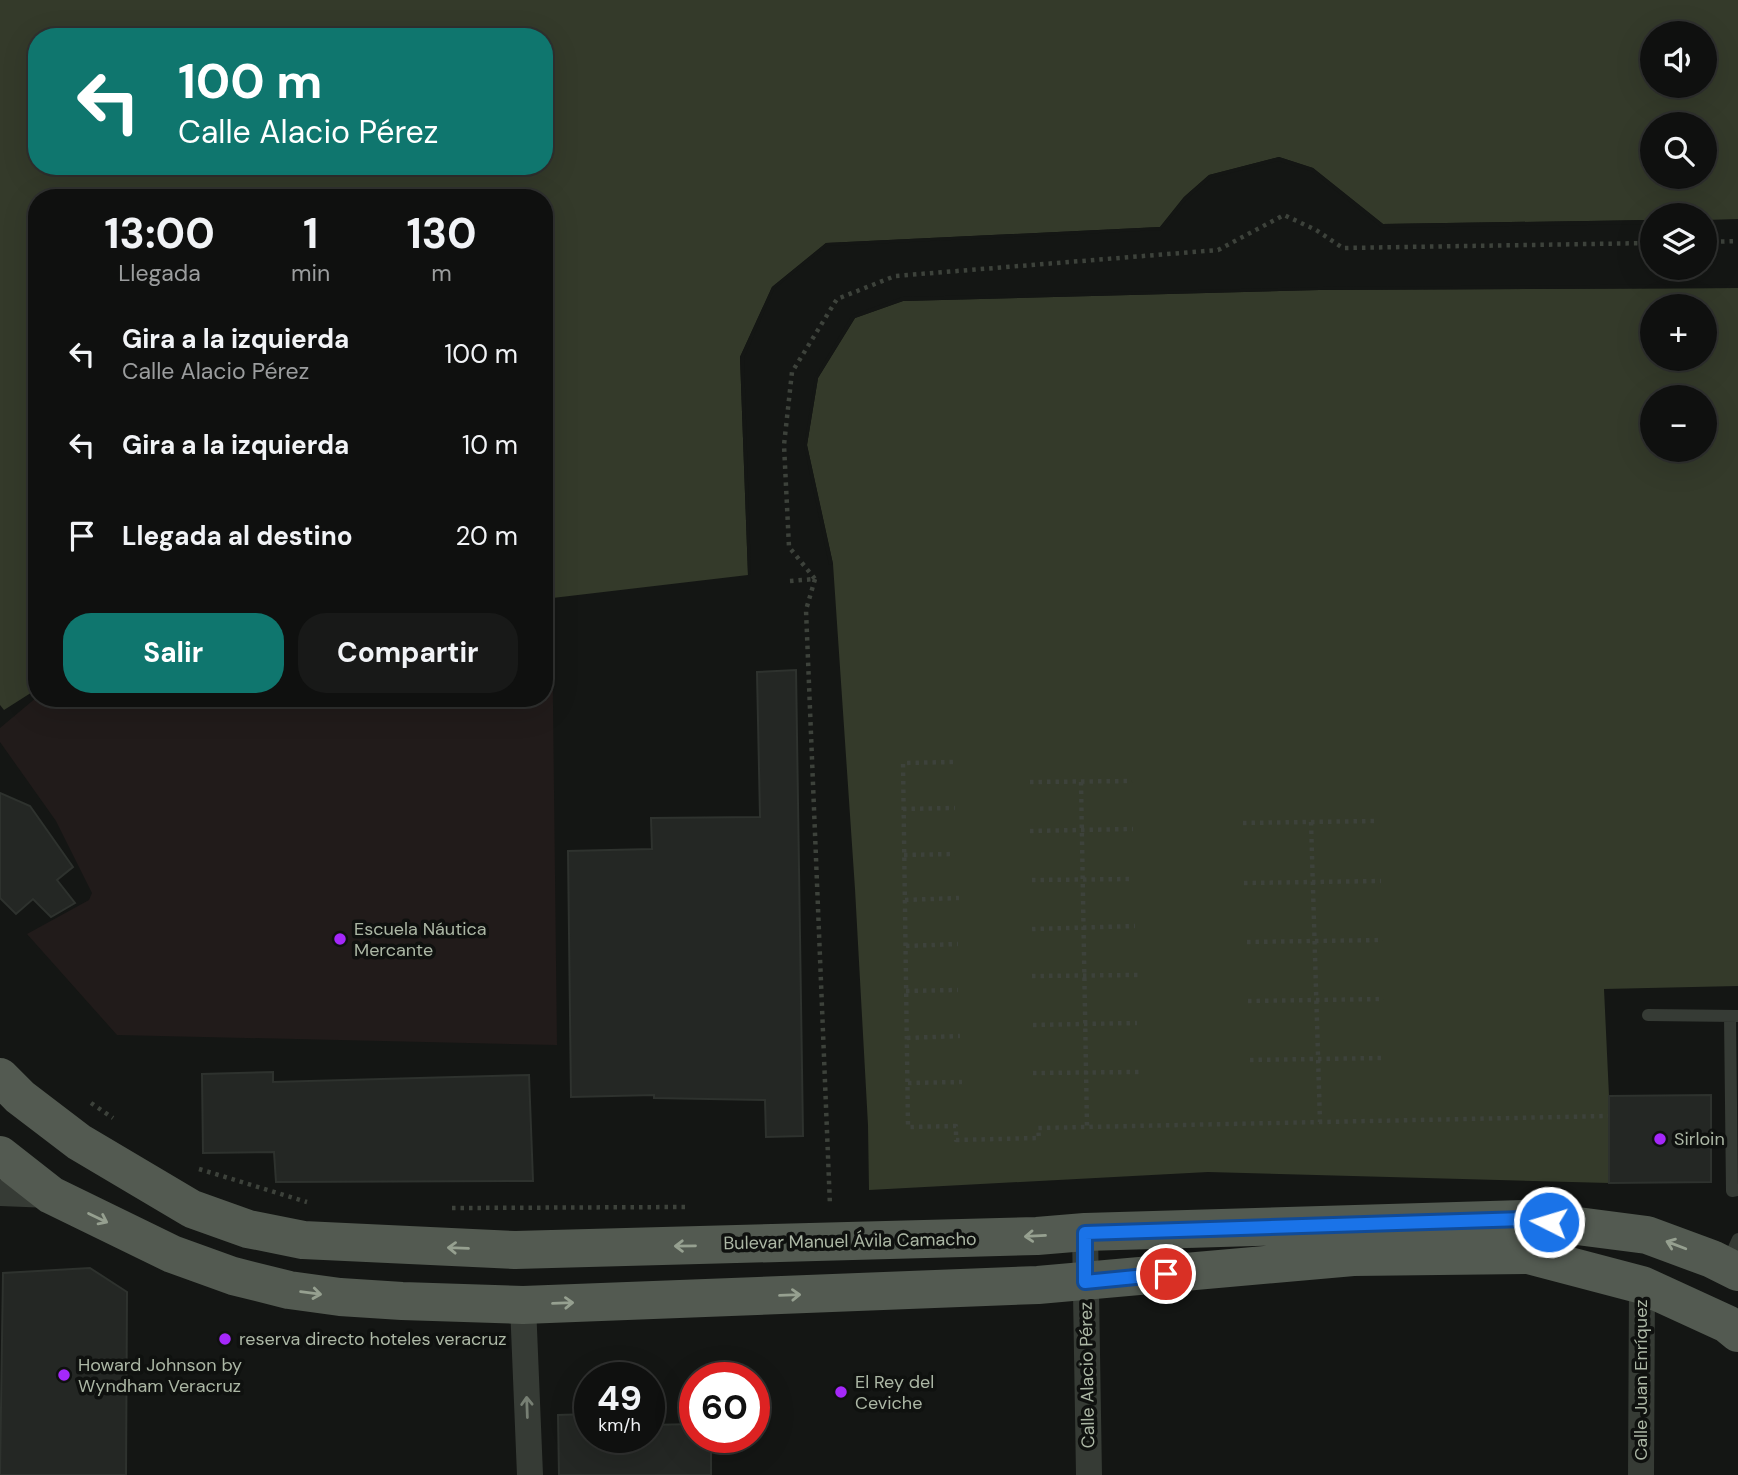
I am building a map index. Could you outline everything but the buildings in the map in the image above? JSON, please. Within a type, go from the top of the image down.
[{"type":"main road","name":"Bulevar Manuel Ávila Camacho","points":[[0,1077],[20,1097],[79,1142],[192,1209],[248,1229],[303,1240],[515,1250],[1524,1219],[1647,1235],[1734,1259]]},
{"type":"main road","points":[[0,1155],[51,1195],[172,1254],[233,1276],[289,1290],[402,1301],[523,1305],[1085,1282],[1353,1257],[1528,1255],[1642,1285],[1727,1324],[1738,1333]]},
{"type":"street","points":[[0,1193],[51,1195]]},
{"type":"street","name":"Calle Alacio Pérez","points":[[1085,1233],[1089,1475]]},
{"type":"street","name":"Calle Juan Enríquez","points":[[1641,1475],[1642,1285]]},
{"type":"street","points":[[523,1305],[530,1475]]},
{"type":"lane","points":[[1648,1014],[1734,1016],[1732,1191],[1738,1190]]},
{"type":"path","points":[[815,579],[789,547],[783,445],[792,372],[837,299],[895,276],[1218,250],[1284,215],[1316,230],[1343,248],[1640,243]]},
{"type":"path","points":[[1717,242],[1738,241]]},
{"type":"path","points":[[790,581],[815,579]]},
{"type":"path","points":[[815,579],[806,610],[830,1206],[816,1206]]},
{"type":"path","points":[[953,762],[903,763],[908,1127],[956,1126],[956,1140],[1039,1138],[1038,1128],[1608,1116]]},
{"type":"path","points":[[1030,782],[1132,780]]},
{"type":"path","points":[[1081,782],[1087,1127]]},
{"type":"path","points":[[904,809],[955,808]]},
{"type":"path","points":[[1243,823],[1378,821]]},
{"type":"path","points":[[1311,822],[1320,1122]]},
{"type":"path","points":[[1030,831],[1133,829]]},
{"type":"path","points":[[904,855],[955,854]]},
{"type":"path","points":[[1031,880],[1133,879]]},
{"type":"path","points":[[1244,883],[1381,881]]},
{"type":"path","points":[[905,900],[959,898]]},
{"type":"path","points":[[1032,929],[1135,926]]},
{"type":"path","points":[[1247,942],[1383,940]]},
{"type":"path","points":[[906,946],[958,944]]},
{"type":"path","points":[[1032,976],[1138,975]]},
{"type":"path","points":[[906,991],[958,990]]},
{"type":"path","points":[[1248,1001],[1384,999]]},
{"type":"path","points":[[1033,1026],[1137,1023]]},
{"type":"path","points":[[907,1038],[960,1036]]},
{"type":"path","points":[[1250,1060],[1384,1058]]},
{"type":"path","points":[[1033,1073],[1139,1072]]},
{"type":"path","points":[[908,1083],[961,1082]]},
{"type":"path","points":[[81,1097],[116,1119]]},
{"type":"path","points":[[199,1169],[318,1205]]},
{"type":"path","points":[[443,1209],[692,1207]]},
{"type":"shaded area","points":[[0,0],[1738,0],[1738,219],[1717,220],[1717,203],[1640,203],[1640,220],[1383,224],[1313,168],[1279,157],[1209,175],[1184,197],[1160,227],[826,243],[772,287],[740,357],[748,575],[553,598],[553,189],[28,189],[28,695],[4,710],[0,705]]},
{"type":"shaded area","points":[[1738,288],[1738,986],[1604,989],[1609,1096],[1609,1183],[1208,1172],[869,1190],[855,889],[833,564],[807,445],[818,378],[855,318],[903,301],[1319,290]]},
{"type":"shaded area","points":[[28,705],[28,707],[553,705],[557,1045],[117,1035],[27,934],[89,900],[92,893],[56,821],[0,742],[0,728]]},
{"type":"pier","points":[[1279,157],[1313,168],[1383,224],[1640,220],[1640,224],[1382,228],[1311,171],[1278,161],[1211,178],[1186,200],[1161,230],[827,246],[774,289],[744,358],[751,574],[748,575],[740,357],[772,287],[826,243],[1160,227],[1184,197],[1209,175]]},
{"type":"pier","points":[[1738,284],[1738,288],[1319,290],[903,301],[855,318],[818,378],[807,445],[833,564],[829,565],[804,446],[815,377],[852,315],[902,297],[1319,287]]},
{"type":"place","name":"Escuela Náutica Mercante","points":[[340,939]]},
{"type":"place","name":"Sirloin","points":[[1660,1139]]},
{"type":"place","name":"reserva directo hoteles veracruz","points":[[225,1339]]},
{"type":"place","name":"Howard Johnson by Wyndham Veracruz","points":[[64,1375]]},
{"type":"place","name":"El Rey del Ceviche","points":[[841,1392]]},
{"type":"route","points":[[1166,1274],[1085,1282],[1085,1233],[1524,1219],[1549,1222]]}]
